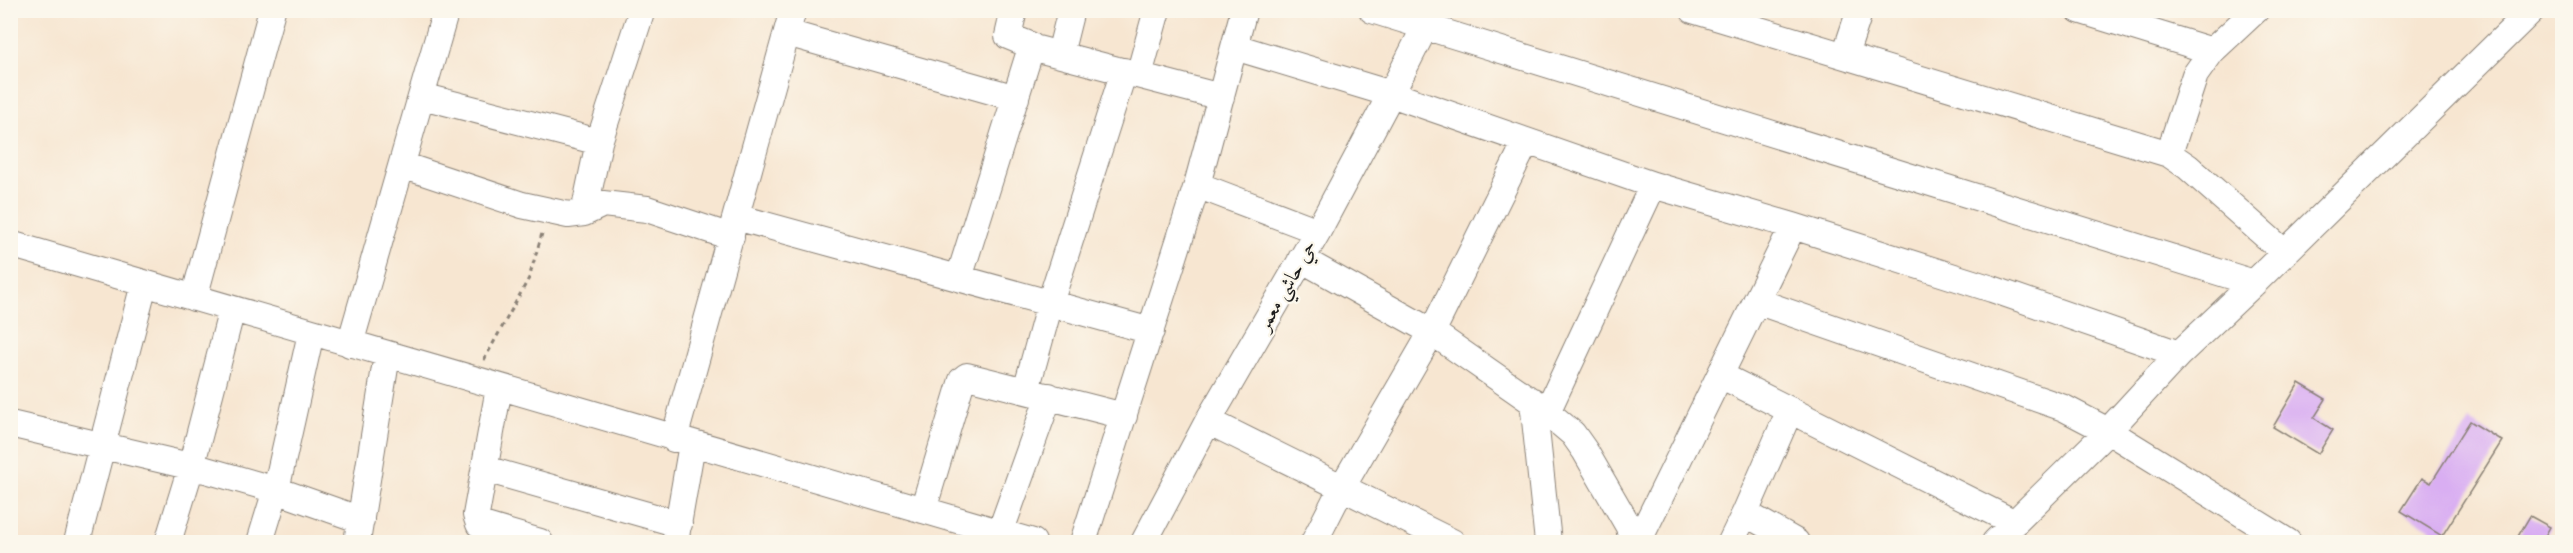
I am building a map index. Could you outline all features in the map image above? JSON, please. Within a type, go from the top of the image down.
[{"type":"street","points":[[194,298],[272,10]]},
{"type":"street","points":[[350,344],[446,10]]},
{"type":"street","points":[[584,213],[599,142],[642,10]]},
{"type":"street","points":[[1014,10],[1008,36],[1030,47],[1221,97]]},
{"type":"street","points":[[1060,54],[1071,10]]},
{"type":"street","points":[[1000,533],[1038,393],[1050,303],[1131,73],[1157,10]]},
{"type":"street","points":[[1083,543],[1197,186],[1244,10]]},
{"type":"street","points":[[1372,10],[2254,283]]},
{"type":"street","points":[[1693,10],[2169,154],[2285,253]]},
{"type":"street","points":[[1845,55],[1860,10]]},
{"type":"street","points":[[2079,10],[2212,51]]},
{"type":"street","points":[[2169,154],[2195,75],[2212,51],[2256,10]]},
{"type":"street","points":[[1995,543],[2108,431],[2179,354],[2532,10]]},
{"type":"street","points":[[485,469],[677,533],[683,441],[733,227],[789,17],[1016,98]]},
{"type":"street","name":"حي حاشي معمر","points":[[1144,543],[1208,421],[1318,231],[1425,27]]},
{"type":"street","points":[[959,278],[1030,47]]},
{"type":"street","points":[[1234,47],[1391,94],[1653,185],[1793,226],[1992,289],[2179,354]]},
{"type":"street","points":[[422,96],[599,142]]},
{"type":"street","points":[[1314,543],[1341,489],[1432,332],[1526,142]]},
{"type":"street","points":[[402,165],[549,211],[568,215],[584,213],[603,204],[733,227],[959,278],[1151,331]]},
{"type":"street","points":[[1548,543],[1540,407],[1653,185]]},
{"type":"street","points":[[1197,186],[1318,231]]},
{"type":"street","points":[[1638,543],[1793,226]]},
{"type":"street","points":[[10,244],[1033,543]]},
{"type":"street","points":[[1301,259],[1432,332],[1540,407],[1573,434],[1629,527],[1632,543]]},
{"type":"street","points":[[77,543],[144,284]]},
{"type":"street","points":[[1756,301],[2064,408],[2108,431],[2288,543]]},
{"type":"street","points":[[168,543],[191,466],[232,309]]},
{"type":"street","points":[[260,543],[276,490],[311,333]]},
{"type":"street","points":[[10,424],[191,466],[276,490],[359,531],[387,355]]},
{"type":"street","points":[[923,510],[962,380],[972,375],[1124,416]]},
{"type":"street","points":[[1720,375],[2015,523]]},
{"type":"street","points":[[499,388],[476,515],[479,524],[540,543]]},
{"type":"street","points":[[1731,543],[1790,410]]},
{"type":"street","points":[[1208,421],[1452,543]]},
{"type":"street","points":[[1745,513],[1796,543]]},
{"type":"path","points":[[473,380],[529,278],[549,211]]},
{"type":"building","points":[[2299,383],[2326,399],[2314,418],[2333,430],[2318,454],[2273,427]]},
{"type":"building","points":[[2470,421],[2502,441],[2442,536],[2401,511],[2422,478],[2431,483]]},
{"type":"building","points":[[2530,516],[2550,527],[2541,543],[2514,543]]}]
